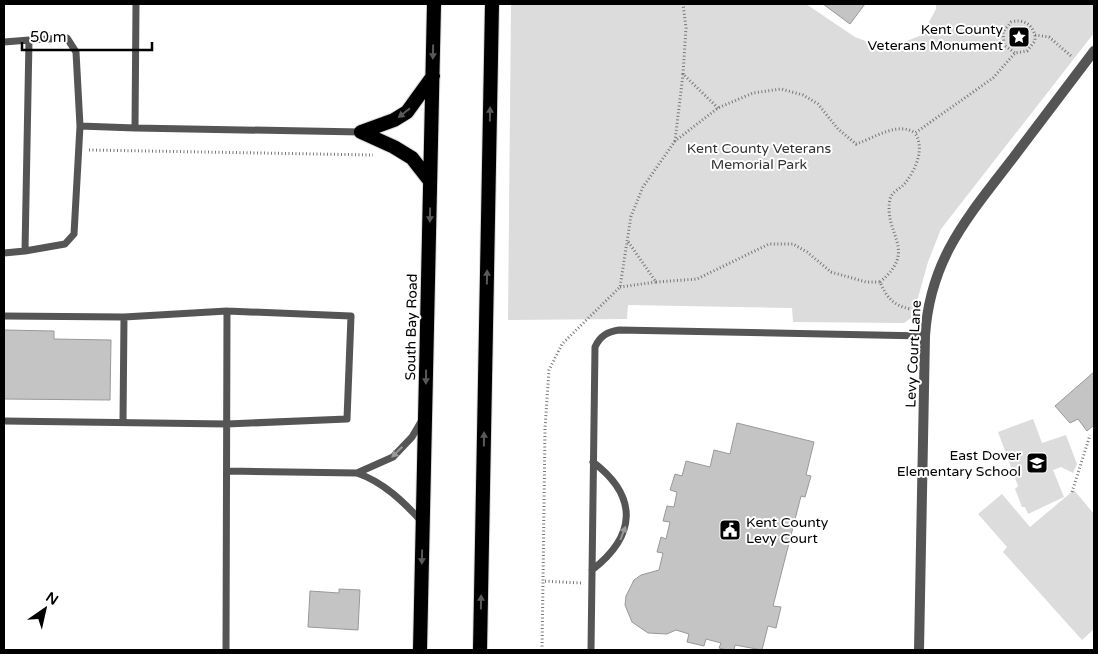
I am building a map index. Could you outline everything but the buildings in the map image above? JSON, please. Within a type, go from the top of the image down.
[{"type":"highway","name":"South Bay Road","points":[[420,650],[434,4]]},
{"type":"highway","points":[[480,650],[492,4]]},
{"type":"highway","points":[[361,132],[394,120],[407,112],[433,76]]},
{"type":"highway","points":[[361,132],[394,147],[412,158],[430,181]]},
{"type":"street","name":"Levy Court Lane","points":[[919,650],[925,336],[930,292],[936,274],[954,238],[1094,51]]},
{"type":"lane","points":[[135,128],[136,4]]},
{"type":"lane","points":[[4,42],[67,38],[76,52],[80,126],[74,234],[65,244],[4,253]]},
{"type":"lane","points":[[25,251],[29,40]]},
{"type":"lane","points":[[80,126],[361,132]]},
{"type":"lane","points":[[226,650],[227,311]]},
{"type":"lane","points":[[4,316],[124,317],[227,311],[351,316],[347,419],[227,424],[4,420]]},
{"type":"lane","points":[[123,422],[124,317]]},
{"type":"lane","points":[[591,650],[595,347],[598,341],[608,332],[618,330],[925,336]]},
{"type":"lane","points":[[357,473],[393,457],[412,437],[425,415]]},
{"type":"lane","points":[[592,570],[618,544],[625,528],[627,517],[626,506],[618,486],[594,462]]},
{"type":"lane","points":[[227,471],[357,473],[372,478],[423,522]]},
{"type":"path","points":[[620,287],[697,279],[769,244],[793,244],[807,252],[831,272],[866,282],[880,282],[894,271],[898,262],[899,242],[888,213],[891,195],[905,183],[921,151],[920,140],[915,133],[908,127],[897,128],[856,144],[838,129],[818,104],[803,95],[781,89],[753,93],[718,108],[675,141],[686,28],[683,4]]},
{"type":"path","points":[[1023,21],[1029,24],[1035,34],[1034,41],[1027,51],[1015,53],[1009,50],[1002,39],[1006,26],[1011,22],[1023,21]]},
{"type":"path","points":[[1035,34],[1049,37],[1071,56]]},
{"type":"path","points":[[915,133],[992,78],[1015,53]]},
{"type":"path","points":[[683,74],[718,108]]},
{"type":"path","points":[[86,150],[379,156]]},
{"type":"path","points":[[627,240],[656,282]]},
{"type":"path","points":[[880,282],[886,296],[892,302],[910,308]]},
{"type":"path","points":[[1072,492],[1090,435]]},
{"type":"path","points":[[542,650],[543,581]]},
{"type":"green space","name":"Kent County Veterans Memorial Park","points":[[511,4],[806,4],[855,37],[886,49],[922,35],[936,9],[936,4],[1094,4],[1094,33],[941,229],[928,262],[914,312],[911,318],[904,323],[793,322],[792,308],[628,305],[627,319],[508,320]]},
{"type":"green space","points":[[1033,419],[1042,443],[1066,435],[1077,464],[1073,473],[1061,467],[1053,470],[1064,497],[1028,514],[1025,507],[1022,507],[1015,489],[1018,486],[998,432]]},
{"type":"green space","points":[[1074,490],[1094,514],[1094,629],[1082,640],[1003,552],[1007,547],[978,514],[1002,494],[1030,527]]},
{"type":"place","name":"Kent County Veterans Monument","points":[[1019,37]]},
{"type":"place","name":"East Dover Elementary School","points":[[1037,463]]},
{"type":"place","name":"Kent County Levy Court","points":[[730,530]]}]
